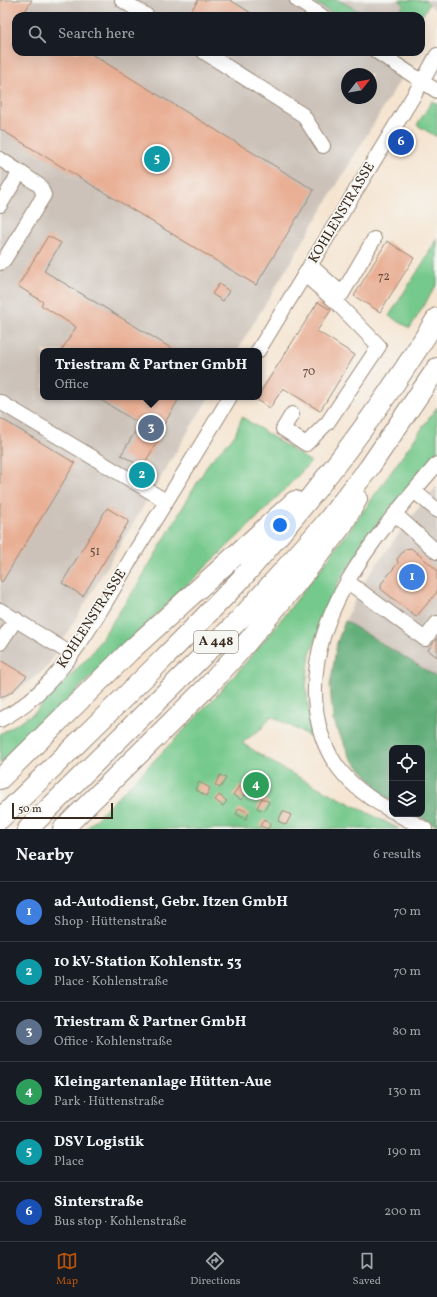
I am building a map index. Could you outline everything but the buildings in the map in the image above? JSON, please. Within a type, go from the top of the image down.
[{"type":"highway","name":"A 448","points":[[0,819],[167,654],[241,578],[340,461],[377,410],[437,318]]},
{"type":"highway","name":"A 448","points":[[28,829],[241,618],[324,525],[389,441],[437,368]]},
{"type":"highway","points":[[63,829],[210,684],[290,591],[343,524],[389,441]]},
{"type":"highway","points":[[0,779],[130,650],[247,543],[340,461]]},
{"type":"street","points":[[122,0],[141,12]]},
{"type":"street","points":[[297,0],[316,12]]},
{"type":"street","name":"KOHLENSTRASSE","points":[[260,348],[437,55]]},
{"type":"street","points":[[210,56],[303,115],[323,146]]},
{"type":"street","points":[[383,56],[437,91]]},
{"type":"street","points":[[0,160],[40,186],[44,195],[4,260],[0,263]]},
{"type":"street","points":[[0,205],[20,172]]},
{"type":"street","points":[[308,270],[342,294],[374,239]]},
{"type":"street","points":[[292,414],[283,429],[306,444],[328,422],[379,346],[336,302],[308,270]]},
{"type":"street","name":"KOHLENSTRASSE","points":[[0,720],[30,700],[50,681],[71,654],[96,618],[228,400]]},
{"type":"street","points":[[0,402],[166,502]]},
{"type":"street","points":[[389,809],[364,794],[346,778],[327,751],[318,727],[314,693],[318,652],[328,623],[348,582],[368,548],[437,464]]},
{"type":"street","points":[[414,491],[437,510]]},
{"type":"street","points":[[395,514],[437,552]]},
{"type":"street","points":[[348,582],[425,639],[437,623]]},
{"type":"street","points":[[0,610],[71,654]]},
{"type":"street","points":[[0,643],[16,619]]},
{"type":"street","points":[[403,817],[425,829]]},
{"type":"shaded area","points":[[0,0],[312,0],[330,12],[12,12],[12,56],[395,56],[409,65],[239,348],[40,348],[40,400],[207,400],[45,670],[0,702]]},
{"type":"shaded area","points":[[338,0],[399,0],[404,5],[398,12],[360,12]]},
{"type":"shaded area","points":[[425,0],[437,0],[437,11],[429,4]]},
{"type":"shaded area","points":[[437,486],[437,677],[345,621],[363,583],[412,516]]},
{"type":"green space","points":[[312,0],[338,0],[360,12],[330,12]]},
{"type":"green space","points":[[399,0],[425,0],[429,4],[424,12],[398,12],[404,5]]},
{"type":"green space","points":[[432,101],[437,104],[437,137],[417,125]]},
{"type":"green space","points":[[437,238],[437,284],[410,328],[389,316]]},
{"type":"green space","points":[[437,407],[437,455],[381,519],[338,583],[310,654],[306,686],[312,737],[271,716],[262,728],[242,743],[283,769],[399,829],[86,829],[192,722],[253,654],[325,563]]},
{"type":"green space","points":[[242,417],[311,462],[255,520],[0,764],[0,734],[34,713],[91,654],[138,584],[210,461],[235,435]]},
{"type":"green space","points":[[345,621],[437,677],[437,826],[420,817],[425,817],[425,745],[389,745],[389,799],[371,788],[375,784],[350,757],[333,720],[330,686],[337,643]]},
{"type":"place","name":"Sinterstraße","points":[[401,142]]},
{"type":"place","name":"DSV Logistik","points":[[157,159]]},
{"type":"place","name":"Triestram & Partner GmbH","points":[[151,428]]},
{"type":"place","name":"10 kV-Station Kohlenstr. 53","points":[[142,475]]},
{"type":"place","name":"ad-Autodienst, Gebr. Itzen GmbH","points":[[412,577]]},
{"type":"place","name":"Kleingartenanlage Hütten-Aue","points":[[256,785]]}]
